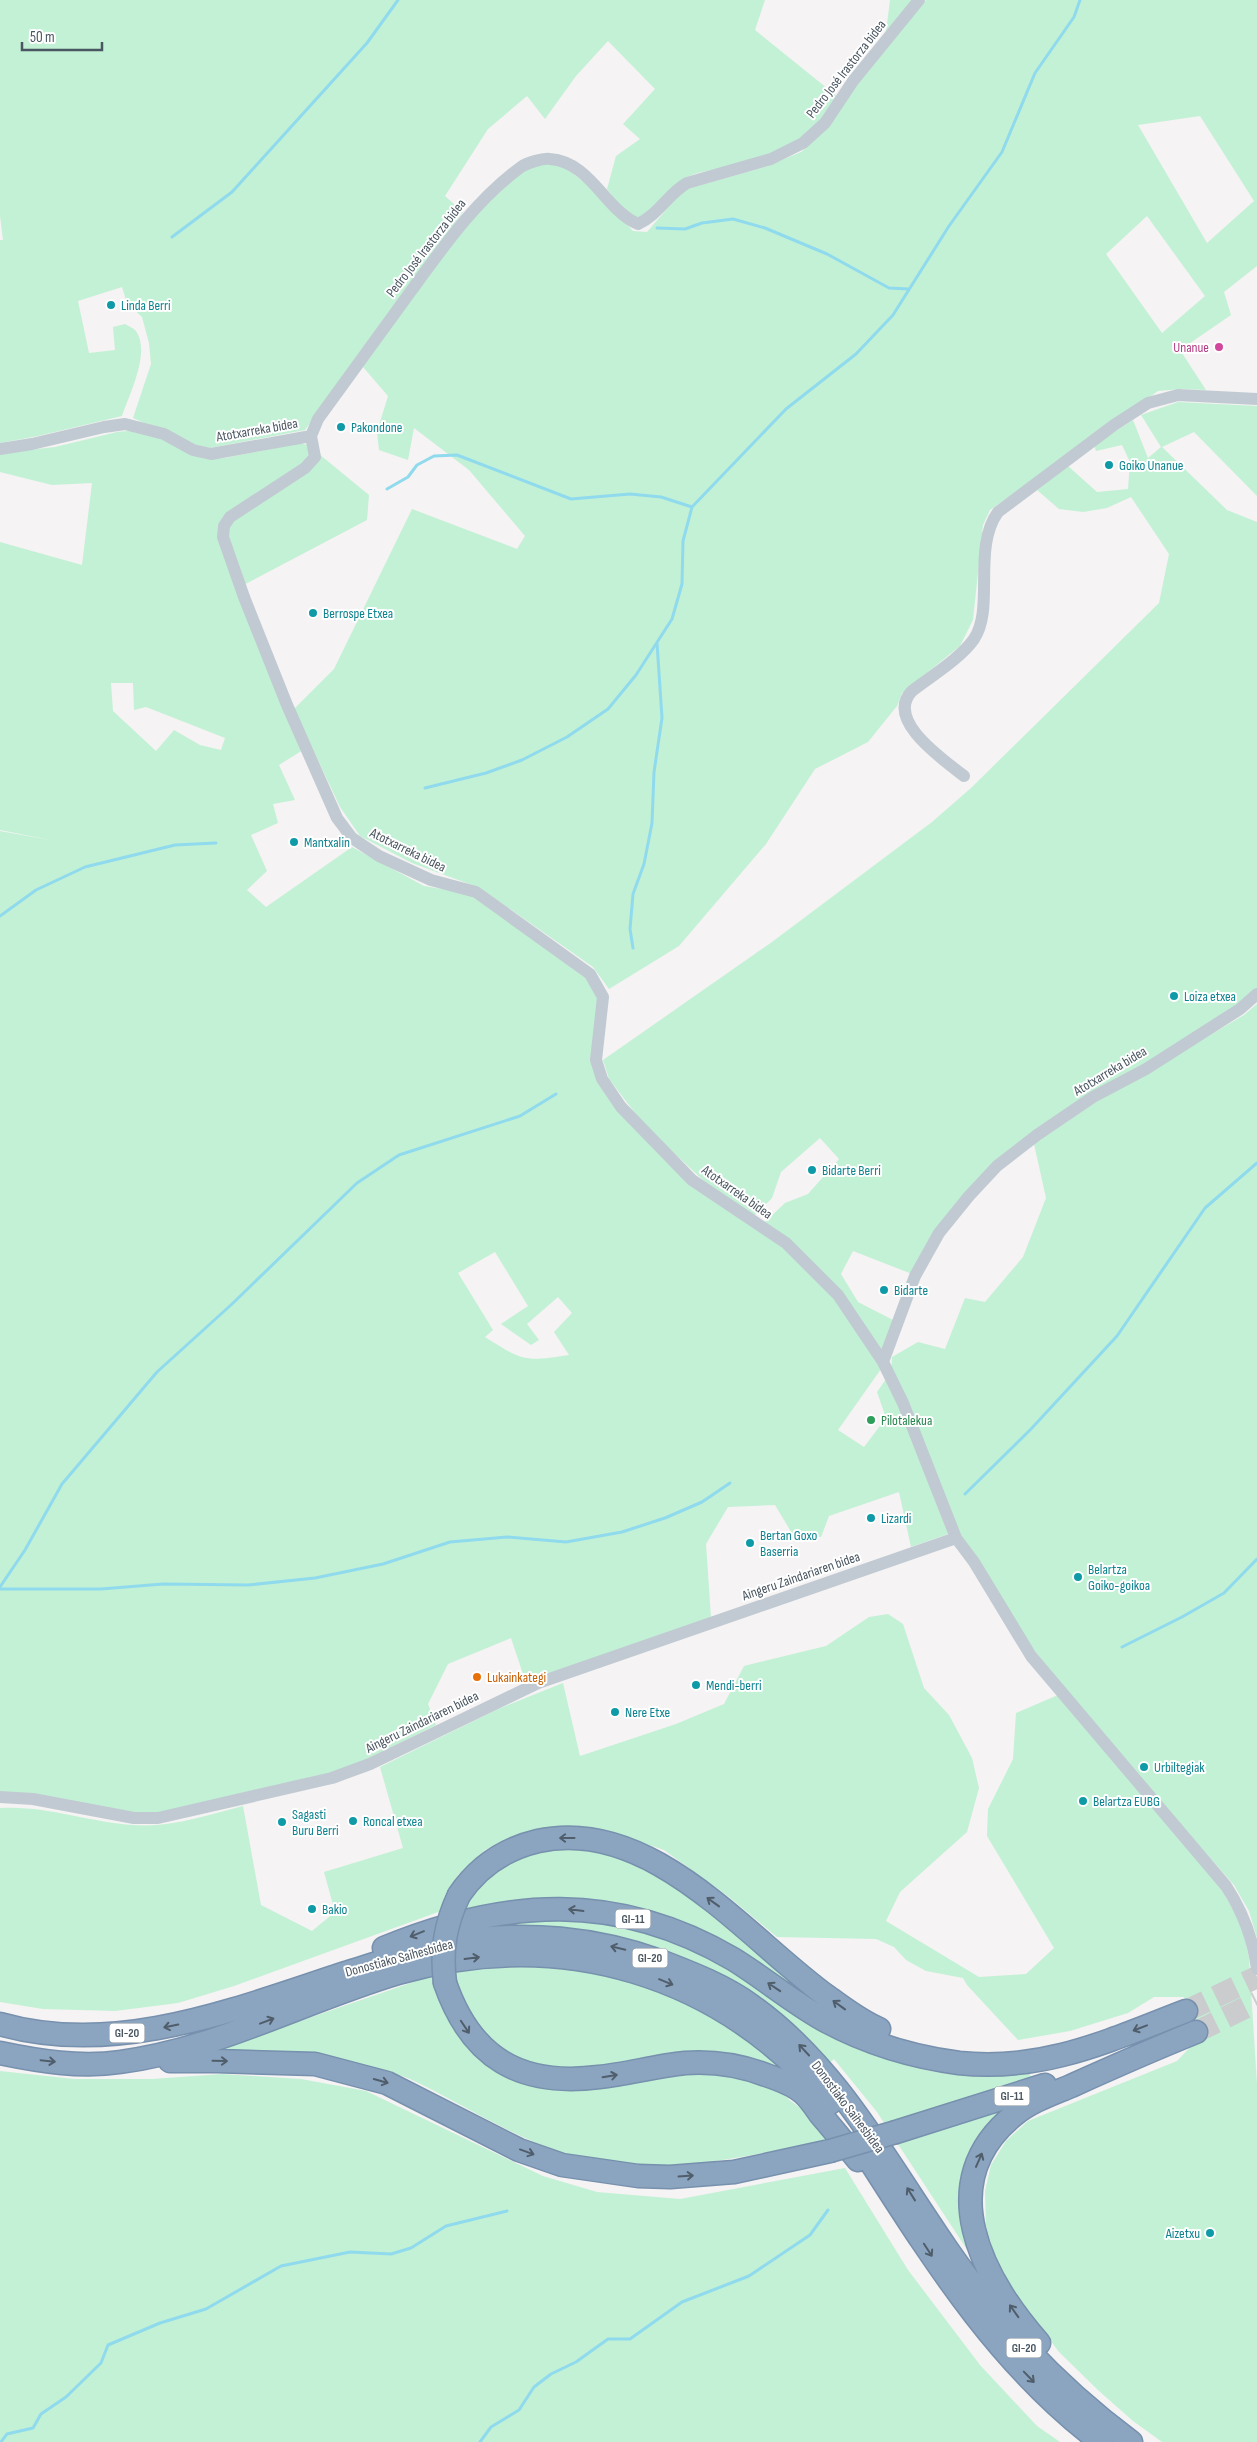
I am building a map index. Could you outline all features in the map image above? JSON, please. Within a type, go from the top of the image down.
[{"type":"highway","points":[[913,2227],[803,2093],[746,2068],[715,2063],[684,2063],[574,2079],[550,2079],[525,2074],[502,2062],[482,2047],[465,2028],[453,2006],[445,1983],[442,1959],[444,1937],[449,1916],[459,1895],[472,1877],[488,1863],[507,1851],[527,1844],[569,1838],[612,1844],[654,1860],[710,1900],[811,1985],[863,2023],[912,2043],[998,2064]]},
{"type":"highway","name":"GI-11","points":[[251,2002],[428,1930],[502,1912],[557,1907],[621,1915],[686,1935],[733,1960],[825,2020],[906,2054],[960,2063],[998,2064],[1033,2062],[1081,2052],[1186,2010]]},
{"type":"highway","name":"Donostiako Saihesbidea","points":[[0,2024],[24,2031],[100,2036],[173,2026],[410,1952],[459,1942],[502,1938],[581,1940],[636,1953],[690,1973],[751,2005],[799,2044],[828,2076],[864,2124],[937,2235],[988,2304],[1030,2354],[1085,2406],[1130,2442]]},
{"type":"highway","name":"Donostiako Saihesbidea","points":[[0,2053],[72,2063],[119,2062],[203,2044],[372,1982],[420,1967],[469,1958],[544,1955],[594,1961],[643,1974],[692,1993],[738,2019],[780,2051],[834,2108],[947,2280],[985,2329],[1051,2400],[1101,2442]]},
{"type":"highway","name":"GI-11","points":[[119,2062],[217,2060],[316,2064],[387,2083],[519,2150],[562,2165],[638,2176],[670,2177],[734,2172],[830,2151],[1126,2059],[1196,2032]]},
{"type":"highway","points":[[1085,2406],[1073,2385],[1016,2314],[989,2270],[974,2236],[971,2220],[971,2186],[984,2149],[1003,2125],[1016,2114],[1036,2101],[1126,2059]]},
{"type":"street","name":"Pedro José Irastorza bidea","points":[[311,436],[318,419],[456,230],[491,192],[523,165],[548,158],[573,165],[605,194],[629,220],[638,224],[649,219],[676,189],[687,183],[771,159],[802,144],[825,123],[853,81],[919,0]]},
{"type":"street","points":[[964,776],[920,738],[909,723],[904,708],[906,697],[912,691],[960,654],[974,639],[982,611],[988,531],[998,512],[1114,425],[1148,403],[1178,395],[1257,399]]},
{"type":"street","name":"Atotxarreka bidea","points":[[0,449],[125,424],[164,434],[193,450],[211,454],[311,436],[315,457],[305,468],[230,517],[224,526],[223,537],[244,597],[287,705],[337,818],[352,838],[379,856],[431,880],[476,892],[590,974],[603,997],[596,1060],[602,1079],[621,1107],[692,1180],[786,1244],[838,1295],[883,1362],[903,1403],[956,1538]]},
{"type":"street","name":"Atotxarreka bidea","points":[[883,1362],[915,1276],[939,1233],[969,1196],[998,1166],[1037,1135],[1093,1097],[1146,1069],[1240,1009],[1257,994]]},
{"type":"street","points":[[956,1538],[974,1562],[1031,1656],[1226,1886],[1241,1909],[1249,1930],[1257,1969]]},
{"type":"street","name":"Aingeru Zaindariaren bidea","points":[[0,1797],[33,1799],[134,1818],[158,1818],[302,1786],[370,1764],[538,1682],[956,1538]]},
{"type":"green space","points":[[0,0],[765,0],[755,30],[838,97],[818,124],[797,141],[775,152],[752,160],[685,178],[644,215],[635,217],[630,215],[617,202],[607,189],[616,156],[640,139],[623,124],[655,89],[608,41],[576,76],[545,119],[527,96],[488,129],[445,196],[463,212],[305,430],[210,448],[191,444],[133,418],[151,364],[149,343],[142,317],[127,303],[122,287],[78,301],[89,353],[115,350],[113,327],[125,324],[135,330],[140,339],[141,349],[138,373],[122,416],[0,443],[0,240],[3,240],[0,216]]},
{"type":"green space","points":[[890,0],[913,0],[886,32]]},
{"type":"green space","points":[[926,0],[1257,0],[1257,266],[1224,292],[1231,315],[1180,350],[1206,390],[1158,391],[990,510],[983,525],[973,620],[960,646],[902,693],[897,706],[868,742],[815,769],[766,844],[679,946],[609,989],[593,967],[480,888],[412,863],[360,836],[340,807],[294,709],[334,669],[412,509],[517,549],[525,536],[469,470],[414,428],[408,460],[379,450],[377,432],[388,396],[363,367],[457,234],[523,169],[543,163],[565,167],[602,197],[633,231],[647,232],[683,190],[768,166],[801,152],[820,135],[857,82]],"holes":[[[1200,116],[1254,201],[1207,243],[1138,125]],[[1147,216],[1205,296],[1162,333],[1106,254]]]},
{"type":"green space","points":[[1178,402],[1257,406],[1257,496],[1194,432],[1162,447],[1227,510],[1257,522],[1257,990],[1232,1009],[996,1163],[912,1274],[853,1251],[841,1274],[858,1302],[895,1321],[882,1354],[840,1291],[765,1222],[785,1203],[808,1194],[839,1159],[820,1138],[781,1172],[772,1198],[754,1216],[718,1194],[645,1126],[609,1079],[603,1060],[772,942],[932,822],[971,788],[1159,603],[1169,554],[1131,497],[1107,508],[1083,512],[1059,509],[1037,490],[1068,466],[1097,492],[1128,489],[1130,462],[1122,445],[1096,451],[1094,445],[1133,420],[1148,458],[1161,447],[1141,415]]},
{"type":"green space","points":[[137,430],[164,439],[207,459],[225,458],[300,443],[308,445],[369,495],[367,520],[236,589],[303,750],[279,765],[295,800],[273,804],[278,823],[251,835],[267,871],[247,890],[266,907],[352,847],[424,886],[472,894],[586,975],[599,998],[601,1083],[696,1186],[784,1246],[833,1296],[881,1369],[838,1430],[864,1447],[886,1418],[877,1392],[886,1379],[902,1414],[948,1534],[911,1547],[899,1492],[829,1516],[821,1537],[793,1535],[775,1505],[728,1507],[706,1544],[711,1618],[526,1683],[511,1638],[448,1664],[428,1704],[436,1725],[344,1771],[164,1813],[130,1812],[0,1791],[0,831],[55,841],[0,830],[0,542],[82,565],[92,483],[52,485],[0,472],[0,453],[55,447],[117,432]],"holes":[[[111,683],[133,683],[134,710],[146,707],[225,738],[221,750],[200,745],[174,730],[156,751],[113,711]],[[495,1252],[528,1306],[501,1324],[531,1345],[539,1340],[527,1324],[558,1297],[572,1313],[554,1332],[569,1355],[542,1359],[524,1358],[485,1337],[493,1330],[458,1273]]]},
{"type":"green space","points":[[1257,1004],[1257,1938],[1249,1911],[1234,1885],[1096,1729],[1020,1632],[959,1535],[891,1372],[892,1357],[918,1342],[945,1349],[965,1298],[985,1302],[1023,1257],[1046,1198],[1034,1144],[1096,1102],[1244,1015]]},
{"type":"green space","points":[[888,1614],[903,1624],[924,1688],[949,1715],[972,1758],[979,1788],[967,1832],[900,1892],[886,1921],[979,1977],[1026,1974],[1054,1948],[987,1836],[988,1809],[1013,1759],[1016,1713],[1058,1695],[1222,1890],[1242,1926],[1249,1958],[1257,2084],[1257,2442],[1162,2442],[1133,2421],[1059,2352],[1018,2297],[996,2261],[986,2226],[985,2191],[991,2165],[1006,2141],[1028,2121],[1177,2061],[1201,2036],[1184,1997],[1154,1997],[1128,2013],[1070,2031],[1018,2040],[967,1985],[963,1978],[926,1971],[906,1960],[894,1947],[876,1939],[777,1937],[729,1897],[664,1850],[608,1831],[563,1827],[520,1835],[485,1850],[458,1875],[441,1911],[234,1986],[178,2003],[115,2011],[43,2009],[0,2002],[0,1808],[50,1811],[133,1825],[161,1825],[243,1806],[261,1905],[312,1931],[335,1912],[324,1872],[403,1848],[380,1767],[498,1709],[563,1683],[580,1756],[676,1724],[724,1704],[744,1666],[826,1646],[869,1617]]},
{"type":"green space","points":[[581,1848],[621,1857],[655,1871],[721,1918],[819,2003],[819,2028],[871,2052],[926,2070],[972,2075],[1029,2072],[1031,2077],[989,2092],[1000,2113],[975,2145],[981,2271],[877,2112],[834,2059],[788,2099],[813,2117],[831,2139],[735,2158],[671,2165],[638,2165],[606,2163],[552,2149],[510,2131],[410,2079],[360,2064],[339,2059],[297,2054],[256,2051],[213,2051],[425,1978],[475,1969],[464,1907],[476,1891],[501,1868],[514,1861],[544,1852]]},
{"type":"green space","points":[[0,2071],[74,2079],[152,2079],[222,2074],[301,2079],[366,2091],[543,2176],[597,2192],[680,2199],[845,2168],[908,2270],[980,2365],[1037,2426],[1060,2442],[0,2442]]},
{"type":"waterway","points":[[172,237],[232,192],[367,43],[398,0]]},
{"type":"waterway","points":[[425,788],[486,773],[522,760],[567,737],[608,709],[636,675],[672,619],[682,584],[683,541],[692,507],[786,409],[856,354],[893,315],[949,226],[1002,152],[1035,73],[1074,17],[1080,0]]},
{"type":"waterway","points":[[657,228],[685,229],[702,223],[733,219],[765,228],[827,254],[889,288],[909,289]]},
{"type":"waterway","points":[[387,489],[408,477],[417,465],[434,456],[457,455],[571,499],[630,494],[661,497],[692,507]]},
{"type":"waterway","points":[[633,948],[630,929],[633,894],[644,864],[652,823],[654,772],[662,718],[657,643]]},
{"type":"waterway","points":[[0,916],[36,890],[85,867],[175,845],[216,843]]},
{"type":"waterway","points":[[0,1587],[25,1550],[62,1484],[157,1372],[232,1304],[357,1183],[399,1155],[520,1116],[556,1094]]},
{"type":"waterway","points":[[965,1494],[1031,1429],[1117,1336],[1205,1208],[1257,1163]]},
{"type":"waterway","points":[[0,1589],[101,1589],[163,1584],[248,1585],[315,1578],[383,1564],[450,1542],[507,1537],[566,1542],[622,1532],[665,1518],[702,1502],[730,1483]]},
{"type":"waterway","points":[[1122,1647],[1182,1617],[1224,1593],[1257,1559]]},
{"type":"waterway","points":[[480,2442],[491,2427],[519,2410],[534,2387],[551,2374],[576,2362],[608,2339],[630,2339],[682,2302],[749,2276],[810,2235],[828,2210]]},
{"type":"waterway","points":[[1,2442],[7,2434],[33,2428],[41,2414],[66,2397],[101,2363],[108,2345],[160,2323],[206,2309],[281,2266],[350,2252],[391,2254],[411,2248],[446,2226],[507,2211]]},
{"type":"tunnel","points":[[1186,2011],[1257,1977]]},
{"type":"tunnel","points":[[1196,2032],[1257,2002]]},
{"type":"place","name":"Linda Berri","points":[[111,305]]},
{"type":"place","name":"Unanue","points":[[1219,347]]},
{"type":"place","name":"Pakondone","points":[[341,427]]},
{"type":"place","name":"Goiko Unanue","points":[[1109,465]]},
{"type":"place","name":"Berrospe Etxea","points":[[313,613]]},
{"type":"place","name":"Mantxalin","points":[[294,842]]},
{"type":"place","name":"Loiza etxea","points":[[1174,996]]},
{"type":"place","name":"Bidarte Berri","points":[[812,1170]]},
{"type":"place","name":"Bidarte","points":[[884,1290]]},
{"type":"place","name":"Pilotalekua","points":[[871,1420]]},
{"type":"place","name":"Lizardi","points":[[871,1518]]},
{"type":"place","name":"Bertan Goxo Baserria","points":[[750,1543]]},
{"type":"place","name":"Belartza Goiko-goikoa","points":[[1078,1577]]},
{"type":"place","name":"Lukainkategi","points":[[477,1677]]},
{"type":"place","name":"Mendi-berri","points":[[696,1685]]},
{"type":"place","name":"Nere Etxe","points":[[615,1712]]},
{"type":"place","name":"Urbiltegiak","points":[[1144,1767]]},
{"type":"place","name":"Belartza EUBG","points":[[1083,1801]]},
{"type":"place","name":"Roncal etxea","points":[[353,1821]]},
{"type":"place","name":"Sagasti Buru Berri","points":[[282,1822]]},
{"type":"place","name":"Bakio","points":[[312,1909]]},
{"type":"place","name":"Aizetxu","points":[[1210,2233]]}]
